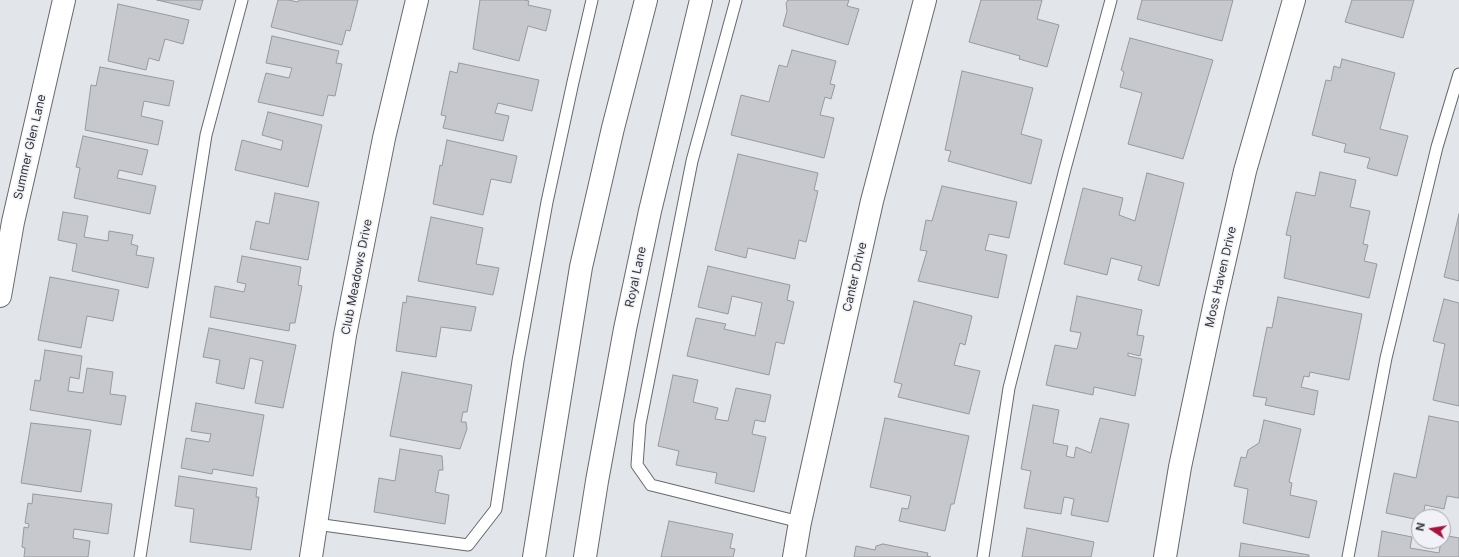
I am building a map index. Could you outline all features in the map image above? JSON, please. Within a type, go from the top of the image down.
[{"type":"street","name":"Summer Glen Lane","points":[[0,296],[13,222],[64,0]]},
{"type":"street","name":"Club Meadows Drive","points":[[311,557],[345,335],[384,138],[417,0]]},
{"type":"street","points":[[534,557],[581,267],[613,128],[646,0]]},
{"type":"street","name":"Royal Lane","points":[[586,557],[597,481],[625,329],[650,211],[701,0]]},
{"type":"street","name":"Canter Drive","points":[[794,557],[800,522],[872,201],[925,0]]},
{"type":"street","name":"Moss Haven Drive","points":[[1165,557],[1180,467],[1214,307],[1245,172],[1294,0]]},
{"type":"lane","points":[[140,557],[206,135],[242,0]]},
{"type":"lane","points":[[316,524],[468,545],[496,509],[518,361],[543,225],[592,0]]},
{"type":"lane","points":[[736,0],[692,161],[640,424],[637,465],[651,485],[800,522]]},
{"type":"lane","points":[[983,557],[1010,388],[1065,169],[1111,0]]},
{"type":"lane","points":[[1348,557],[1386,358],[1437,147],[1459,74]]},
{"type":"building","points":[[157,0],[203,0],[200,10]]},
{"type":"building","points":[[278,0],[298,2],[299,0],[358,0],[350,31],[346,30],[342,45],[271,27]]},
{"type":"building","points":[[480,0],[524,0],[529,1],[528,5],[551,10],[546,31],[528,26],[519,61],[473,49]]},
{"type":"building","points":[[788,0],[849,0],[847,6],[859,9],[848,45],[783,26],[787,11],[786,3]]},
{"type":"building","points":[[981,0],[1042,0],[1037,19],[1059,25],[1047,67],[1019,59],[1020,56],[969,42]]},
{"type":"building","points":[[1142,0],[1233,0],[1222,41],[1137,19]]},
{"type":"building","points":[[1352,0],[1414,0],[1403,38],[1345,22]]},
{"type":"building","points":[[118,4],[189,20],[183,44],[165,39],[159,61],[149,58],[146,70],[108,61]]},
{"type":"building","points":[[272,36],[339,51],[336,63],[342,64],[335,96],[328,95],[323,116],[258,102],[266,73],[289,78],[292,68],[266,63]]},
{"type":"building","points":[[1130,38],[1213,60],[1183,159],[1128,144],[1142,93],[1120,87],[1124,72],[1121,70]]},
{"type":"building","points":[[792,50],[836,61],[830,84],[835,85],[831,99],[825,97],[820,115],[834,118],[824,158],[731,135],[741,95],[769,102],[779,65],[787,67]]},
{"type":"building","points":[[1342,59],[1395,73],[1380,129],[1408,136],[1397,176],[1367,168],[1370,158],[1344,152],[1346,144],[1312,135],[1326,80],[1331,81],[1334,66],[1340,68]]},
{"type":"building","points":[[459,63],[539,80],[532,111],[498,103],[495,113],[509,116],[503,141],[443,128],[446,116],[441,115],[450,71],[457,73]]},
{"type":"building","points":[[100,67],[174,81],[169,106],[144,101],[141,116],[163,121],[158,145],[85,130],[91,85],[96,86]]},
{"type":"building","points":[[962,71],[1033,88],[1021,134],[1042,140],[1031,184],[948,161],[951,151],[945,150]]},
{"type":"building","points":[[268,112],[322,125],[308,187],[235,170],[242,140],[281,150],[283,141],[262,135]]},
{"type":"building","points":[[83,136],[148,150],[142,175],[119,170],[117,178],[156,186],[150,214],[74,198],[80,168],[76,167]]},
{"type":"building","points":[[447,140],[517,156],[511,183],[491,179],[483,215],[433,204],[440,165],[442,166]]},
{"type":"building","points":[[738,154],[818,173],[814,190],[818,191],[806,242],[799,240],[795,259],[748,248],[746,258],[715,250]]},
{"type":"building","points":[[1320,172],[1356,180],[1350,207],[1370,211],[1363,244],[1368,245],[1364,261],[1377,264],[1369,298],[1284,278],[1291,236],[1286,235],[1296,192],[1315,196]]},
{"type":"building","points":[[1147,173],[1184,183],[1159,286],[1138,280],[1142,266],[1111,258],[1107,275],[1064,264],[1083,188],[1123,198],[1119,215],[1135,221]]},
{"type":"building","points":[[942,186],[1017,202],[1009,238],[989,234],[985,250],[1007,255],[998,298],[918,281],[927,251],[920,250],[926,220],[932,221]]},
{"type":"building","points":[[275,193],[319,202],[308,260],[250,249],[256,221],[269,224]]},
{"type":"building","points":[[63,212],[88,216],[84,237],[108,241],[109,231],[133,235],[131,244],[138,246],[136,255],[154,258],[148,288],[72,271],[77,244],[58,240]]},
{"type":"building","points":[[1459,214],[1459,281],[1444,277]]},
{"type":"building","points":[[431,217],[483,228],[476,264],[499,268],[493,295],[418,281]]},
{"type":"building","points":[[242,256],[301,267],[298,285],[302,286],[295,323],[290,323],[289,331],[210,317],[215,286],[244,292],[246,284],[237,282]]},
{"type":"building","points":[[708,266],[790,285],[787,300],[794,302],[784,344],[776,342],[769,375],[687,356],[696,318],[726,324],[724,329],[755,336],[762,303],[732,296],[728,314],[698,307]]},
{"type":"building","points":[[50,277],[119,290],[113,321],[87,316],[81,348],[38,340]]},
{"type":"building","points":[[407,296],[476,307],[471,331],[441,327],[436,357],[396,351],[403,302],[406,303]]},
{"type":"building","points":[[1077,296],[1142,310],[1137,335],[1144,336],[1140,356],[1128,353],[1128,356],[1142,359],[1135,396],[1094,387],[1093,395],[1046,385],[1055,345],[1077,349],[1081,333],[1070,331]]},
{"type":"building","points":[[1278,297],[1362,314],[1349,380],[1310,372],[1309,377],[1304,376],[1301,387],[1318,391],[1314,415],[1265,405],[1267,398],[1253,396],[1267,327],[1272,328]]},
{"type":"building","points":[[1444,299],[1459,303],[1459,406],[1433,400],[1445,344],[1433,341]]},
{"type":"building","points":[[914,301],[972,316],[965,345],[960,343],[954,365],[980,371],[969,414],[898,397],[902,384],[894,382]]},
{"type":"building","points":[[209,328],[296,345],[283,408],[255,403],[263,361],[250,358],[244,389],[216,383],[220,360],[203,357]]},
{"type":"building","points":[[45,350],[82,356],[79,379],[70,377],[68,391],[83,393],[87,368],[113,372],[110,394],[126,396],[121,425],[30,410],[35,380],[40,381]]},
{"type":"building","points":[[402,372],[472,385],[467,412],[463,412],[461,422],[466,422],[467,429],[460,449],[390,436]]},
{"type":"building","points":[[673,375],[698,380],[693,402],[718,408],[715,419],[728,421],[736,388],[771,395],[765,422],[755,420],[752,434],[766,437],[754,492],[715,483],[717,473],[676,465],[679,451],[658,446]]},
{"type":"building","points":[[196,403],[264,415],[253,476],[213,469],[212,474],[181,468],[186,438],[209,442],[211,434],[191,431]]},
{"type":"building","points":[[1033,405],[1059,410],[1053,443],[1068,446],[1066,456],[1074,458],[1076,447],[1091,453],[1100,418],[1129,424],[1108,522],[1071,515],[1074,499],[1064,497],[1061,514],[1024,508],[1031,471],[1021,469]]},
{"type":"building","points":[[1429,416],[1459,422],[1459,498],[1447,496],[1444,509],[1425,505],[1424,509],[1411,509],[1411,518],[1386,513],[1394,473],[1416,478]]},
{"type":"building","points":[[885,418],[969,436],[954,504],[951,504],[945,531],[899,521],[902,508],[908,509],[911,496],[870,487]]},
{"type":"building","points":[[1264,420],[1301,429],[1289,482],[1292,483],[1290,495],[1317,501],[1309,538],[1243,523],[1248,489],[1234,486],[1241,457],[1246,458],[1248,450],[1259,443]]},
{"type":"building","points":[[31,423],[91,430],[81,492],[21,483]]},
{"type":"building","points":[[400,449],[442,456],[443,470],[439,470],[435,492],[449,495],[445,524],[374,512],[379,478],[395,481]]},
{"type":"building","points":[[179,476],[257,488],[256,497],[259,497],[251,550],[190,542],[194,509],[175,506]]},
{"type":"building","points":[[33,494],[112,504],[108,534],[74,529],[73,538],[90,541],[88,557],[24,557],[25,548],[22,547],[24,527],[28,528],[29,524],[25,523],[28,503],[32,504]]},
{"type":"building","points":[[669,521],[733,534],[730,548],[735,549],[733,557],[661,557]]},
{"type":"building","points":[[1027,528],[1094,542],[1091,557],[1022,557]]},
{"type":"building","points":[[1382,531],[1411,537],[1411,549],[1439,553],[1440,549],[1451,549],[1451,536],[1459,538],[1459,557],[1378,557]]},
{"type":"building","points":[[1241,543],[1309,555],[1309,557],[1239,557]]},
{"type":"building","points":[[883,544],[928,553],[927,556],[931,557],[854,557],[856,546],[875,550],[876,546]]}]
